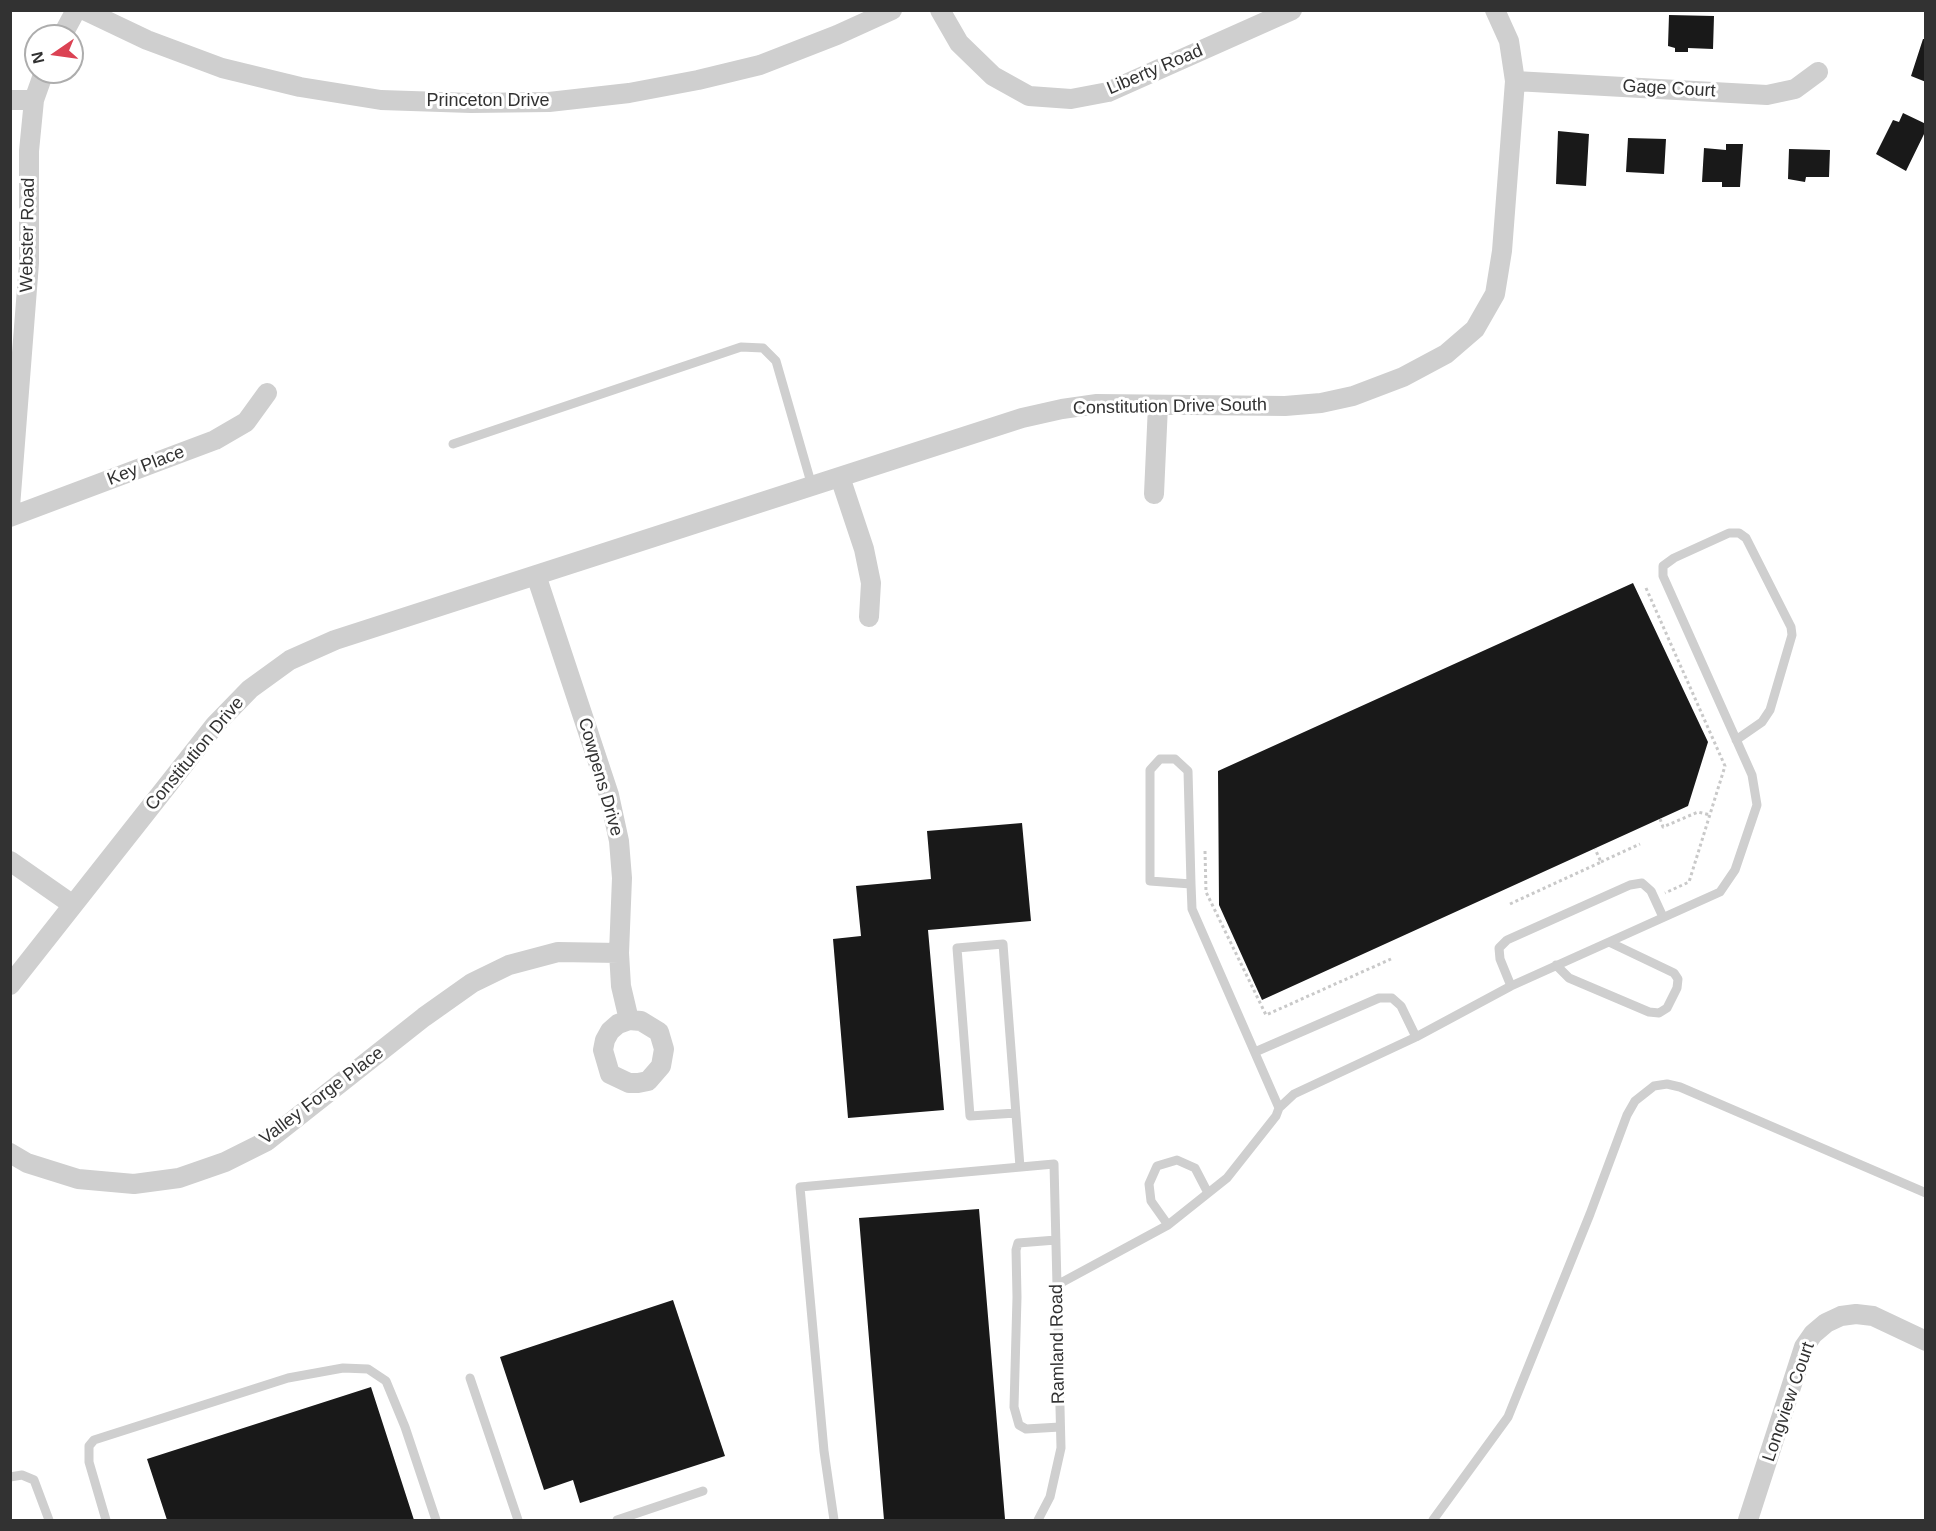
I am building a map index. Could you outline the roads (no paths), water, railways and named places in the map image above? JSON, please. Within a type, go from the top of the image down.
[{"type":"street","points":[[68,24],[76,10]]},
{"type":"street","name":"Princeton Drive","points":[[84,10],[147,40],[222,68],[300,87],[381,100],[471,103],[549,102],[629,93],[698,80],[760,64],[837,36],[892,10]]},
{"type":"street","name":"Liberty Road","points":[[940,10],[959,43],[993,76],[1029,96],[1071,99],[1108,92],[1292,10]]},
{"type":"street","name":"Constitution Drive South","points":[[612,550],[1022,418],[1097,404],[1285,406],[1322,403],[1403,376],[1446,354],[1475,328],[1495,294],[1500,262],[1515,81],[1509,41],[1495,10]]},
{"type":"street","name":"Gage Court","points":[[1515,81],[1767,95],[1795,88],[1818,72]]},
{"type":"street","name":"Webster Road","points":[[10,507],[29,263],[29,151],[34,100],[40,84]]},
{"type":"street","points":[[10,100],[34,100]]},
{"type":"street","name":"Key Place","points":[[10,517],[215,440],[246,422],[267,393]]},
{"type":"street","points":[[1154,494],[1158,405]]},
{"type":"street","points":[[840,477],[864,549],[870,583],[869,617]]},
{"type":"street","name":"Constitution Drive","points":[[10,985],[216,725],[250,689],[290,660],[335,640],[612,550]]},
{"type":"street","name":"Cowpens Drive","points":[[536,575],[609,795],[617,830],[622,878],[621,986],[630,1020]]},
{"type":"street","points":[[10,861],[73,905]]},
{"type":"street","name":"Valley Forge Place","points":[[10,1153],[27,1163],[78,1179],[134,1184],[179,1178],[225,1162],[267,1141],[424,1017],[472,983],[509,965],[558,952],[620,953]]},
{"type":"street","name":"Longview Court","points":[[1748,1521],[1804,1347],[1813,1334],[1826,1323],[1840,1316],[1856,1314],[1873,1316],[1926,1341]]},
{"type":"lane","points":[[453,444],[741,347],[763,348],[776,361],[812,486]]},
{"type":"lane","points":[[1057,1285],[1168,1225],[1198,1202],[1227,1178],[1280,1108],[1294,1094],[1416,1037],[1511,986],[1720,892],[1734,870],[1757,805],[1752,775],[1736,740],[1662,576],[1663,566],[1674,558],[1729,533],[1739,533],[1746,538],[1791,627],[1792,635],[1770,710],[1762,722],[1736,740]]},
{"type":"lane","points":[[1191,884],[1150,881],[1150,770],[1160,759],[1175,759],[1188,771],[1192,909],[1280,1108]]},
{"type":"lane","points":[[1511,986],[1500,959],[1499,948],[1507,940],[1630,885],[1642,883],[1651,891],[1663,917]]},
{"type":"lane","points":[[1556,965],[1569,978],[1649,1012],[1659,1013],[1667,1008],[1677,988],[1678,979],[1674,973],[1609,942]]},
{"type":"lane","points":[[834,1521],[824,1451],[800,1187],[1020,1167],[1016,1113],[1003,944],[957,948],[970,1116],[1016,1113]]},
{"type":"lane","points":[[1255,1052],[1379,998],[1392,998],[1401,1006],[1416,1037]]},
{"type":"lane","points":[[1433,1521],[1508,1417],[1590,1214],[1627,1115],[1635,1101],[1654,1086],[1667,1084],[1680,1087],[1926,1193]]},
{"type":"lane","points":[[1168,1225],[1151,1201],[1149,1184],[1157,1166],[1177,1160],[1195,1168],[1208,1193]]},
{"type":"lane","name":"Ramland Road","points":[[1020,1167],[1054,1164],[1061,1448],[1050,1497],[1038,1521]]},
{"type":"lane","points":[[1056,1240],[1018,1244],[1016,1250],[1014,1407],[1019,1425],[1026,1429],[1060,1427]]},
{"type":"lane","points":[[106,1521],[89,1462],[89,1446],[94,1440],[288,1378],[343,1368],[368,1369],[386,1381],[405,1427],[436,1521]]},
{"type":"lane","points":[[470,1378],[518,1521]]},
{"type":"lane","points":[[10,1477],[22,1475],[34,1480],[49,1521]]},
{"type":"lane","points":[[617,1521],[703,1491]]}]
